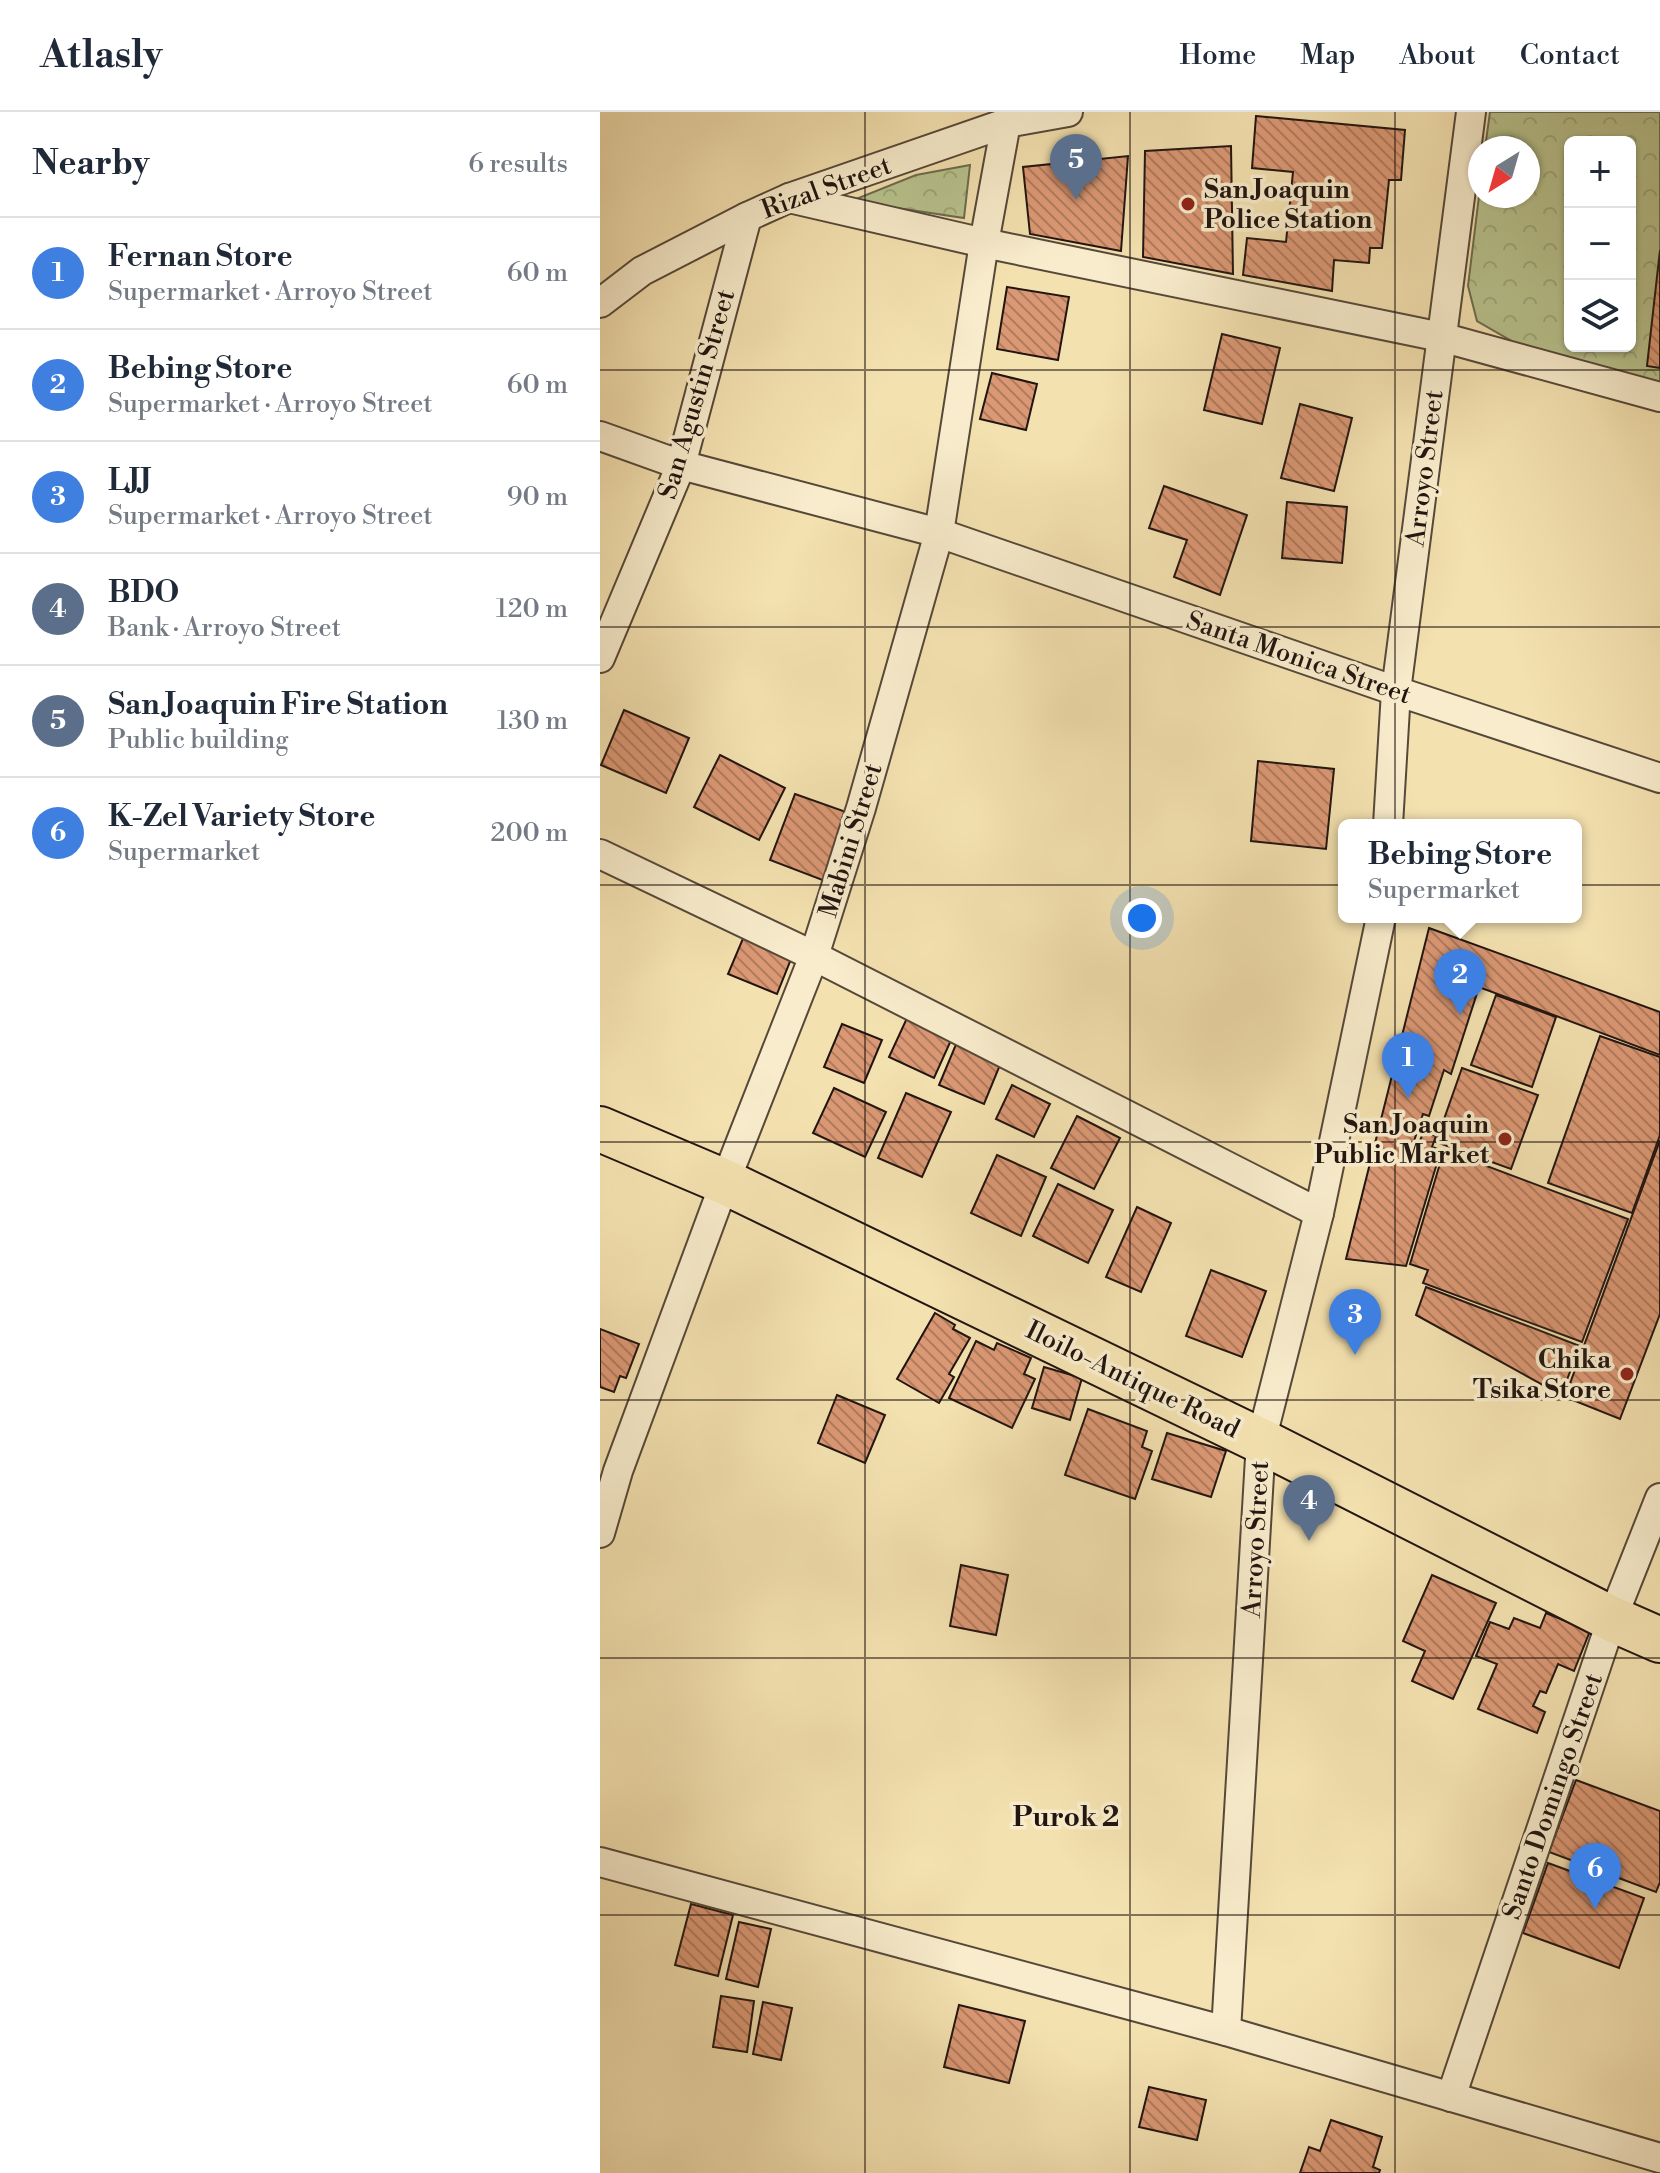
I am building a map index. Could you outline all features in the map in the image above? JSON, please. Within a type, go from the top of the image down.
[{"type":"main road","name":"Iloilo-Antique Road","points":[[600,1129],[725,1182],[1261,1441],[1612,1619],[1660,1640]]},
{"type":"street","name":"Rizal Street","points":[[600,303],[642,271],[789,198],[1006,123],[1068,112]]},
{"type":"street","name":"Arroyo Street","points":[[1388,819],[1396,691],[1471,112]]},
{"type":"street","name":"Mabini Street","points":[[600,1533],[618,1471],[725,1182],[814,956],[861,808],[939,533],[1006,123]]},
{"type":"street","points":[[789,198],[984,243],[1441,337],[1660,397]]},
{"type":"street","name":"San Agustin Street","points":[[600,658],[681,465],[747,217]]},
{"type":"street","name":"Santa Monica Street","points":[[600,436],[681,465],[939,533],[1396,691],[1660,778]]},
{"type":"street","points":[[600,854],[814,956],[1319,1213]]},
{"type":"street","name":"Arroyo Street","points":[[1226,2031],[1261,1441],[1319,1213],[1380,923]]},
{"type":"street","name":"Santo Domingo Street","points":[[1451,2097],[1612,1619],[1660,1498]]},
{"type":"street","points":[[600,1862],[1226,2031],[1660,2158]]},
{"type":"green space","points":[[1490,112],[1660,112],[1660,390],[1524,348],[1477,321],[1468,286],[1478,208],[1540,208],[1540,136],[1487,136]]},
{"type":"green space","points":[[970,165],[964,218],[851,201],[916,175]]},
{"type":"building","points":[[1256,116],[1405,130],[1401,180],[1389,180],[1382,248],[1370,248],[1369,263],[1334,260],[1332,291],[1243,275],[1247,238],[1286,242],[1293,172],[1252,168]]},
{"type":"building","name":"San Joaquin Police Station","points":[[1231,146],[1233,274],[1143,257],[1145,151]]},
{"type":"building","points":[[1128,156],[1121,251],[1030,234],[1023,167]]},
{"type":"building","points":[[1660,250],[1660,368],[1647,366]]},
{"type":"building","points":[[1007,287],[1069,297],[1058,360],[997,349]]},
{"type":"building","points":[[1222,334],[1280,348],[1262,424],[1204,410]]},
{"type":"building","points":[[992,373],[1037,384],[1026,430],[980,419]]},
{"type":"building","points":[[1300,404],[1352,418],[1334,491],[1281,478]]},
{"type":"building","points":[[1164,486],[1247,515],[1220,595],[1174,577],[1187,540],[1149,528]]},
{"type":"building","points":[[1287,502],[1347,507],[1342,563],[1282,558]]},
{"type":"building","points":[[624,710],[689,738],[666,793],[601,765]]},
{"type":"building","points":[[720,755],[785,788],[759,840],[694,807]]},
{"type":"building","points":[[1258,761],[1334,769],[1326,849],[1251,841]]},
{"type":"building","points":[[795,794],[849,813],[825,881],[770,860]]},
{"type":"building","points":[[1429,928],[1660,1012],[1660,1055],[1479,987],[1451,1074],[1444,1070],[1429,1116],[1423,1114],[1413,1144],[1418,1147],[1423,1132],[1436,1136],[1432,1147],[1441,1150],[1406,1266],[1346,1259]]},
{"type":"building","points":[[747,929],[795,949],[777,994],[728,974]]},
{"type":"building","points":[[1496,995],[1556,1017],[1532,1087],[1471,1065]]},
{"type":"building","points":[[907,1018],[952,1038],[934,1078],[889,1057]]},
{"type":"building","points":[[842,1024],[882,1040],[864,1083],[824,1067]]},
{"type":"building","points":[[1600,1036],[1660,1057],[1660,1135],[1632,1213],[1548,1183]]},
{"type":"building","points":[[957,1042],[1002,1060],[984,1104],[939,1085]]},
{"type":"building","points":[[1462,1068],[1538,1095],[1511,1169],[1436,1142]]},
{"type":"building","points":[[1012,1085],[1050,1104],[1034,1137],[996,1119]]},
{"type":"building","points":[[834,1088],[886,1112],[865,1157],[813,1133]]},
{"type":"building","points":[[906,1093],[951,1112],[922,1177],[878,1158]]},
{"type":"building","points":[[1077,1116],[1120,1138],[1094,1189],[1051,1168]]},
{"type":"building","points":[[1660,1140],[1660,1314],[1620,1419],[1565,1397]]},
{"type":"building","points":[[1444,1150],[1628,1219],[1582,1342],[1423,1283],[1428,1270],[1410,1264]]},
{"type":"building","points":[[997,1155],[1046,1177],[1021,1236],[971,1213]]},
{"type":"building","points":[[1058,1184],[1113,1210],[1088,1263],[1033,1236]]},
{"type":"building","points":[[1137,1207],[1171,1223],[1141,1292],[1106,1277]]},
{"type":"building","points":[[1211,1270],[1266,1291],[1242,1357],[1186,1336]]},
{"type":"building","points":[[1426,1287],[1580,1346],[1561,1395],[1416,1315]]},
{"type":"building","points":[[935,1313],[955,1325],[953,1329],[970,1338],[949,1374],[954,1377],[939,1403],[897,1379]]},
{"type":"building","points":[[600,1329],[639,1344],[626,1378],[620,1376],[614,1392],[600,1387]]},
{"type":"building","points":[[976,1341],[994,1350],[997,1343],[1031,1358],[1024,1374],[1035,1379],[1012,1428],[949,1398]]},
{"type":"building","points":[[1044,1367],[1082,1378],[1070,1420],[1032,1408]]},
{"type":"building","points":[[837,1395],[885,1415],[865,1463],[818,1443]]},
{"type":"building","points":[[1088,1409],[1147,1431],[1142,1447],[1152,1451],[1135,1499],[1065,1475]]},
{"type":"building","points":[[1167,1433],[1226,1451],[1211,1497],[1152,1479]]},
{"type":"building","points":[[961,1565],[1008,1575],[996,1635],[950,1626]]},
{"type":"building","points":[[1432,1575],[1496,1603],[1453,1699],[1412,1681],[1425,1651],[1403,1641]]},
{"type":"building","points":[[1546,1613],[1590,1631],[1574,1671],[1558,1664],[1546,1693],[1540,1691],[1533,1706],[1545,1712],[1537,1733],[1478,1709],[1497,1664],[1476,1656],[1490,1622],[1509,1629],[1514,1618],[1540,1628]]},
{"type":"building","points":[[1576,1780],[1660,1811],[1660,1882],[1656,1892],[1549,1852]]},
{"type":"building","points":[[1548,1863],[1644,1898],[1619,1968],[1523,1933]]},
{"type":"building","points":[[691,1904],[733,1915],[718,1976],[675,1965]]},
{"type":"building","points":[[739,1922],[771,1929],[758,1987],[726,1979]]},
{"type":"building","points":[[721,1996],[754,2001],[747,2052],[713,2047]]},
{"type":"building","points":[[763,2002],[792,2008],[781,2060],[753,2054]]},
{"type":"building","points":[[959,2005],[1025,2021],[1009,2083],[944,2067]]},
{"type":"building","points":[[1149,2087],[1206,2100],[1197,2140],[1139,2127]]},
{"type":"building","points":[[1331,2120],[1382,2137],[1373,2167],[1380,2170],[1379,2173],[1300,2173],[1309,2147],[1320,2151]]},
{"type":"place","name":"San Joaquin Fire Station","points":[[1076,200]]},
{"type":"place","name":"San Joaquin Police Station","points":[[1188,204]]},
{"type":"place","name":"Bebing Store","points":[[1460,1015]]},
{"type":"place","name":"Fernan Store","points":[[1408,1098]]},
{"type":"place","name":"San Joaquin Public Market","points":[[1505,1139]]},
{"type":"place","name":"LJJ","points":[[1355,1355]]},
{"type":"place","name":"Chika Tsika Store","points":[[1627,1374]]},
{"type":"place","name":"BDO","points":[[1309,1541]]},
{"type":"place","name":"K-Zel Variety Store","points":[[1595,1909]]},
{"type":"district","name":"Purok 2","points":[[1066,1816]]}]
